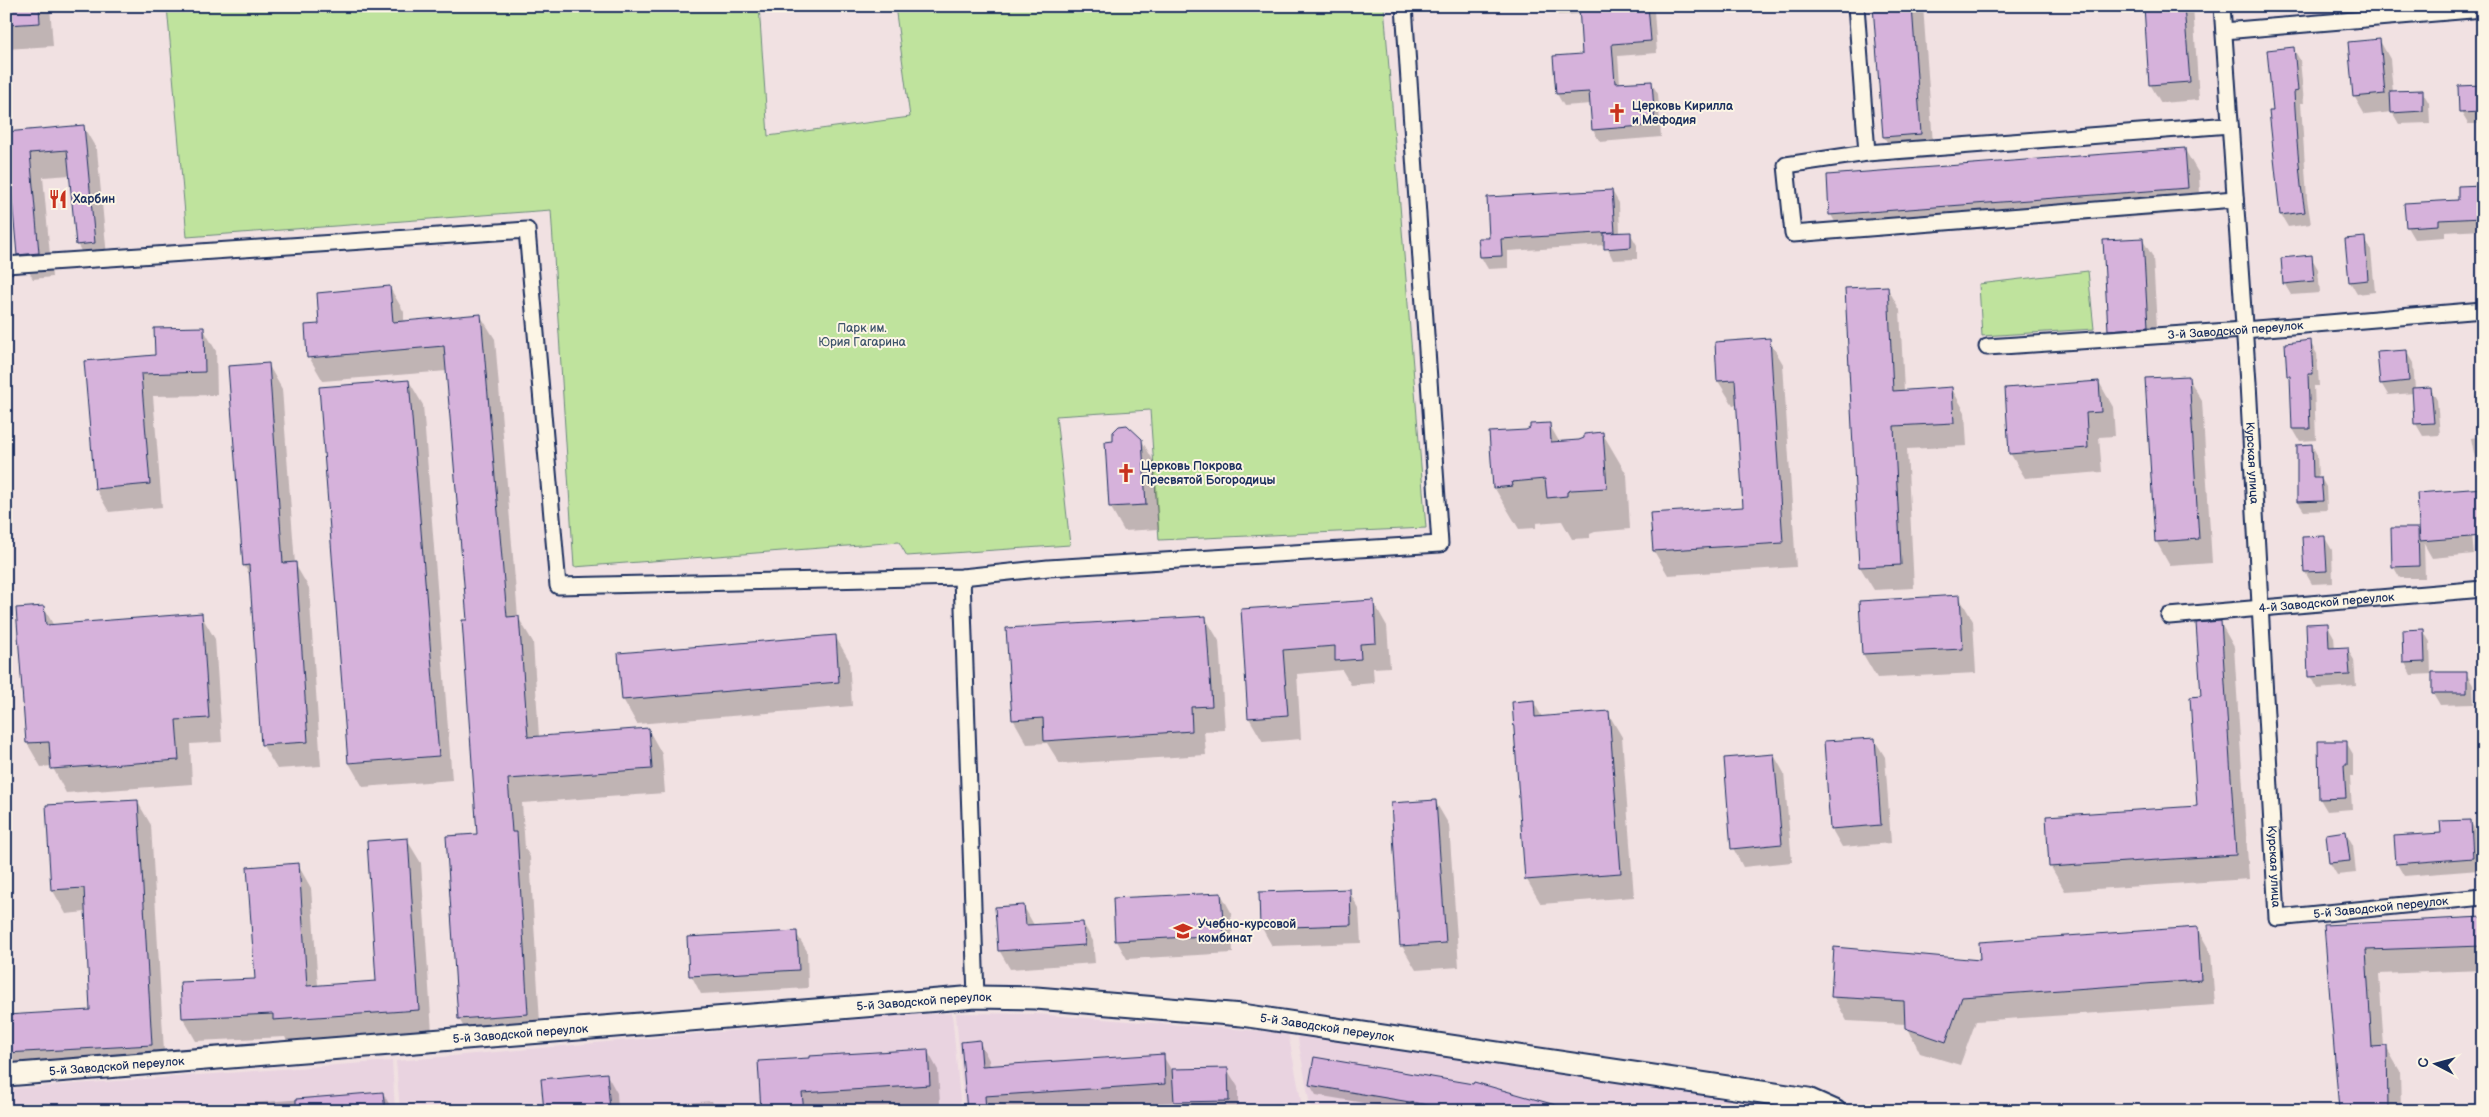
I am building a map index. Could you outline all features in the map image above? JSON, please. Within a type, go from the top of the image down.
[{"type":"street","points":[[6,265],[527,230],[558,586],[962,577],[1048,568],[1440,544],[1404,6]]},
{"type":"street","points":[[1856,6],[1867,153]]},
{"type":"street","name":"Курская улица","points":[[2222,6],[2244,330],[2277,918]]},
{"type":"street","points":[[2224,31],[2483,9]]},
{"type":"street","points":[[2230,125],[1867,153],[1786,166],[1793,234],[2235,199]]},
{"type":"street","name":"3-й Заводской переулок","points":[[1987,347],[2244,330],[2483,310]]},
{"type":"street","points":[[962,577],[976,997]]},
{"type":"street","name":"4-й Заводской переулок","points":[[2169,616],[2260,606],[2483,590]]},
{"type":"street","name":"5-й Заводской переулок","points":[[2277,918],[2483,897]]},
{"type":"street","name":"5-й Заводской переулок","points":[[6,1075],[976,997],[1036,998],[1242,1015],[1652,1074],[1742,1090],[1808,1099],[1835,1111]]},
{"type":"shaded area","points":[[952,1013],[961,1111],[400,1111],[396,1061],[905,1015]]},
{"type":"shaded area","points":[[956,1013],[1035,1014],[1288,1033],[1303,1111],[964,1111]]},
{"type":"shaded area","points":[[1297,1034],[1465,1061],[1760,1104],[1752,1111],[1311,1111]]},
{"type":"shaded area","points":[[392,1061],[395,1111],[6,1111],[6,1089]]},
{"type":"green space","name":"Парк им. Юрия Гагарина","points":[[167,6],[759,6],[768,136],[910,117],[895,6],[1384,6],[1426,528],[1159,540],[1150,410],[1056,416],[1070,545],[907,556],[899,542],[574,567],[551,210],[187,237]]},
{"type":"green space","points":[[2088,271],[2094,329],[1982,336],[1979,284]]},
{"type":"building","points":[[6,6],[39,6],[40,23],[6,25]]},
{"type":"building","points":[[1579,6],[1648,6],[1651,41],[1612,44],[1615,83],[1652,81],[1655,125],[1592,130],[1589,92],[1556,94],[1553,56],[1582,54]]},
{"type":"building","points":[[1873,6],[1912,6],[1921,134],[1883,137]]},
{"type":"building","points":[[2144,6],[2184,6],[2190,82],[2149,85]]},
{"type":"building","points":[[2380,39],[2385,94],[2353,97],[2348,42]]},
{"type":"building","points":[[2294,47],[2298,91],[2294,92],[2297,142],[2305,212],[2280,215],[2269,111],[2273,111],[2267,50]]},
{"type":"building","points":[[2483,85],[2483,112],[2459,113],[2458,86]]},
{"type":"building","points":[[2423,90],[2423,111],[2391,113],[2390,91]]},
{"type":"building","points":[[84,125],[95,243],[76,245],[67,150],[30,153],[39,253],[17,255],[6,132]]},
{"type":"building","points":[[2185,148],[2188,188],[1829,215],[1827,175]]},
{"type":"building","points":[[2483,185],[2483,218],[2439,220],[2439,225],[2406,227],[2404,203],[2458,200],[2458,186]]},
{"type":"building","points":[[1612,190],[1615,232],[1501,239],[1502,256],[1480,257],[1478,238],[1489,238],[1487,197]]},
{"type":"building","points":[[1631,232],[1631,247],[1604,249],[1604,233]]},
{"type":"building","points":[[2365,237],[2368,280],[2349,282],[2345,239]]},
{"type":"building","points":[[2143,238],[2148,327],[2108,330],[2103,240]]},
{"type":"building","points":[[2312,255],[2314,281],[2283,284],[2281,258]]},
{"type":"building","points":[[390,286],[393,322],[481,314],[507,617],[519,616],[528,737],[649,728],[652,769],[508,779],[512,832],[517,832],[528,1014],[458,1019],[446,836],[477,834],[462,620],[467,620],[444,346],[307,358],[305,325],[319,324],[317,293]]},
{"type":"building","points":[[1888,286],[1893,391],[1952,387],[1954,423],[1894,426],[1901,565],[1859,567],[1845,288]]},
{"type":"building","points":[[204,327],[205,372],[141,374],[150,484],[95,489],[84,361],[155,355],[154,328]]},
{"type":"building","points":[[1770,338],[1783,543],[1653,551],[1650,513],[1743,507],[1735,380],[1717,381],[1715,342]]},
{"type":"building","points":[[2311,340],[2313,374],[2308,374],[2310,429],[2292,429],[2290,376],[2287,376],[2285,343]]},
{"type":"building","points":[[2407,350],[2409,381],[2380,384],[2377,352]]},
{"type":"building","points":[[269,363],[283,563],[296,562],[308,742],[261,745],[249,565],[243,566],[228,366]]},
{"type":"building","points":[[2189,376],[2199,539],[2155,542],[2145,378]]},
{"type":"building","points":[[409,380],[439,756],[348,763],[319,387]]},
{"type":"building","points":[[2099,381],[2101,412],[2086,413],[2088,448],[2009,454],[2005,388]]},
{"type":"building","points":[[2431,387],[2434,423],[2414,424],[2412,388]]},
{"type":"building","points":[[1550,423],[1551,442],[1579,440],[1584,438],[1584,434],[1603,432],[1607,488],[1571,490],[1567,492],[1567,496],[1547,498],[1545,479],[1512,482],[1513,486],[1493,488],[1489,432],[1526,430],[1530,428],[1530,424]]},
{"type":"building","name":"Церковь Покрова Пресвятой Богородицы","points":[[1127,425],[1142,439],[1146,505],[1109,507],[1105,442],[1113,441],[1113,432],[1119,426]]},
{"type":"building","points":[[2312,444],[2313,477],[2321,477],[2323,501],[2297,502],[2297,445]]},
{"type":"building","points":[[2483,488],[2483,536],[2420,541],[2417,493]]},
{"type":"building","points":[[2391,528],[2418,528],[2419,566],[2392,567]]},
{"type":"building","points":[[2325,536],[2327,571],[2304,572],[2302,537]]},
{"type":"building","points":[[1960,595],[1963,649],[1862,654],[1859,601]]},
{"type":"building","points":[[1374,600],[1376,643],[1360,644],[1361,659],[1335,661],[1335,646],[1283,650],[1288,715],[1248,718],[1241,609]]},
{"type":"building","points":[[44,606],[46,625],[202,613],[209,718],[176,720],[179,760],[51,769],[49,742],[26,743],[16,608]]},
{"type":"building","points":[[1206,616],[1212,706],[1191,707],[1192,731],[1044,741],[1043,718],[1012,720],[1006,628]]},
{"type":"building","points":[[2221,621],[2236,855],[2049,867],[2046,816],[2197,806],[2190,697],[2201,696],[2196,623]]},
{"type":"building","points":[[2328,623],[2329,648],[2348,647],[2350,675],[2308,677],[2306,624]]},
{"type":"building","points":[[2424,629],[2425,662],[2403,663],[2402,630]]},
{"type":"building","points":[[836,635],[839,682],[622,700],[618,653]]},
{"type":"building","points":[[2432,672],[2467,672],[2467,693],[2432,693]]},
{"type":"building","points":[[1534,700],[1535,717],[1609,711],[1621,873],[1525,880],[1512,702]]},
{"type":"building","points":[[1875,738],[1881,825],[1830,829],[1824,741]]},
{"type":"building","points":[[2318,741],[2347,741],[2347,765],[2344,765],[2346,798],[2319,799]]},
{"type":"building","points":[[1774,754],[1782,844],[1731,849],[1724,758]]},
{"type":"building","points":[[138,800],[152,1045],[6,1053],[6,1015],[90,1010],[84,888],[51,890],[46,805]]},
{"type":"building","points":[[1436,800],[1446,943],[1400,946],[1391,803]]},
{"type":"building","points":[[2471,820],[2473,858],[2396,864],[2394,836],[2441,833],[2440,821]]},
{"type":"building","points":[[2346,831],[2350,861],[2329,863],[2326,834]]},
{"type":"building","points":[[408,838],[419,1010],[273,1020],[273,1014],[182,1018],[180,982],[255,979],[247,867],[299,863],[307,986],[376,981],[367,841]]},
{"type":"building","points":[[1350,889],[1351,925],[1260,928],[1259,892]]},
{"type":"building","points":[[1221,893],[1224,935],[1115,941],[1113,898]]},
{"type":"building","points":[[1024,905],[1026,925],[1083,922],[1085,945],[998,951],[995,907]]},
{"type":"building","points":[[2483,917],[2483,946],[2366,950],[2372,1047],[2387,1046],[2388,1108],[2339,1110],[2324,925]]},
{"type":"building","points":[[2198,927],[2201,980],[1962,997],[1946,1042],[1905,1028],[1904,1001],[1831,997],[1834,947],[1980,960],[1979,942]]},
{"type":"building","points":[[797,931],[799,970],[689,976],[687,937]]},
{"type":"building","points":[[980,1040],[982,1066],[1164,1054],[1165,1084],[985,1096],[986,1111],[967,1111],[961,1042]]},
{"type":"building","points":[[928,1049],[930,1085],[802,1093],[804,1111],[761,1111],[758,1061]]},
{"type":"building","points":[[1314,1057],[1473,1084],[1474,1082],[1559,1106],[1559,1111],[1463,1111],[1309,1085]]},
{"type":"building","points":[[1228,1068],[1229,1101],[1174,1102],[1172,1069]]},
{"type":"building","points":[[607,1073],[610,1111],[544,1111],[541,1079]]},
{"type":"building","points":[[383,1092],[385,1111],[296,1111],[296,1099]]},
{"type":"place","name":"Церковь Кирилла и Мефодия","points":[[1617,113]]},
{"type":"place","name":"Харбин","points":[[58,199]]},
{"type":"place","name":"Церковь Покрова Пресвятой Богородицы","points":[[1126,473]]},
{"type":"place","name":"Учебно-курсовой комбинат","points":[[1183,931]]}]
